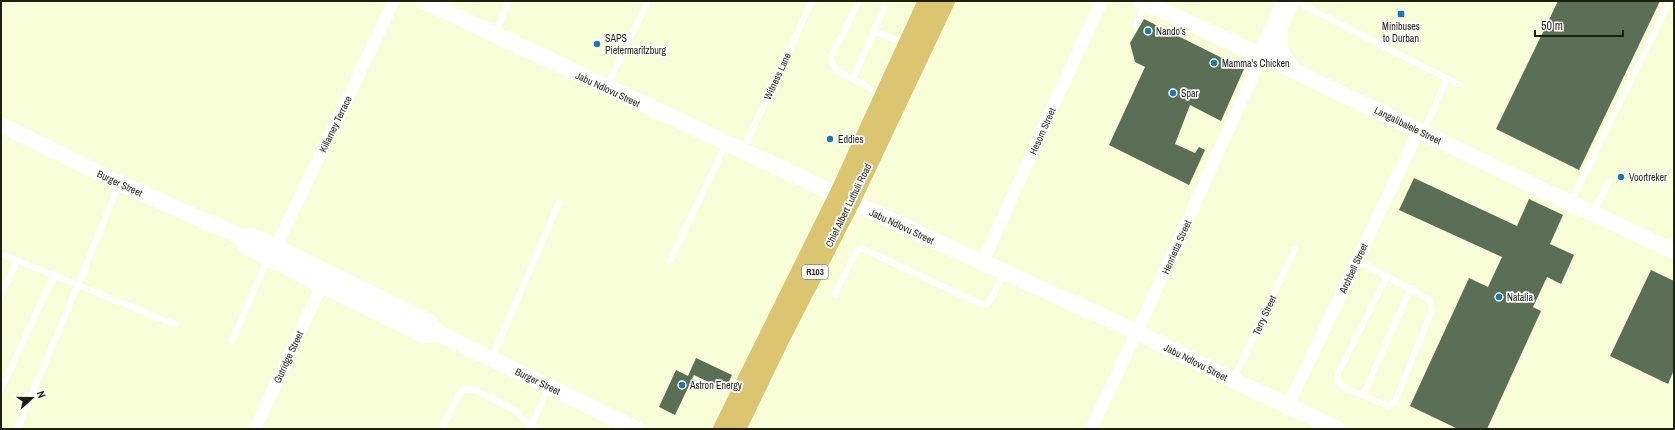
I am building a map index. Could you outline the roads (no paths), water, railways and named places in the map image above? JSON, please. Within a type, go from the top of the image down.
[{"type":"main road","name":"Chief Albert Luthuli Road","points":[[737,429],[776,349],[844,199],[883,95],[927,1]]},
{"type":"main road","name":"Chief Albert Luthuli Road","points":[[722,429],[844,199],[946,1]]},
{"type":"street","name":"Killarney Terrace","points":[[272,253],[394,1]]},
{"type":"street","name":"Jabu Ndlovu Street","points":[[424,1],[844,199],[1138,332],[1335,429]]},
{"type":"street","name":"Hesom Street","points":[[983,262],[1102,1]]},
{"type":"street","name":"Henrietta Street","points":[[1091,429],[1138,332],[1261,59],[1283,1]]},
{"type":"street","name":"Henrietta Street","points":[[1261,59],[1280,29],[1295,1]]},
{"type":"street","name":"Langalibalele Street","points":[[1144,2],[1261,59],[1292,70],[1593,214],[1674,251]]},
{"type":"street","points":[[1280,29],[1280,49],[1292,70]]},
{"type":"street","name":"Burger Street","points":[[1,125],[119,183],[246,236],[272,253],[324,279],[429,322],[440,334],[636,429]]},
{"type":"street","name":"Archbell Street","points":[[1288,406],[1357,260],[1421,132]]},
{"type":"street","name":"Gutridge Street","points":[[255,429],[324,279]]},
{"type":"lane","points":[[494,35],[509,1]]},
{"type":"lane","points":[[606,88],[648,1]]},
{"type":"lane","name":"Witness Lane","points":[[742,151],[812,1]]},
{"type":"lane","points":[[859,1],[831,57],[832,63],[838,71],[883,95]]},
{"type":"lane","points":[[1295,1],[1458,84]]},
{"type":"lane","points":[[1570,203],[1670,1]]},
{"type":"lane","points":[[1135,26],[1144,2]]},
{"type":"lane","points":[[853,79],[884,8]]},
{"type":"lane","points":[[874,31],[907,44]]},
{"type":"lane","points":[[1421,132],[1447,78]]},
{"type":"lane","points":[[670,261],[726,144]]},
{"type":"lane","points":[[1593,214],[1609,182]]},
{"type":"lane","points":[[17,429],[119,183]]},
{"type":"lane","points":[[491,359],[559,203]]},
{"type":"lane","points":[[835,294],[857,250],[861,248],[983,305],[988,304],[1005,272]]},
{"type":"lane","name":"Terry Street","points":[[1233,380],[1295,249]]},
{"type":"lane","points":[[232,341],[272,253]]},
{"type":"lane","points":[[1,254],[176,325]]},
{"type":"lane","points":[[1357,260],[1411,288],[1430,300],[1432,310],[1395,402],[1388,406],[1342,386],[1337,379],[1338,374],[1387,276]]},
{"type":"lane","points":[[1,296],[17,261]]},
{"type":"lane","points":[[1,390],[54,275]]},
{"type":"lane","points":[[1363,395],[1411,288]]},
{"type":"lane","points":[[531,427],[548,386]]},
{"type":"lane","points":[[442,429],[460,392],[465,389],[477,390],[516,411],[531,427],[541,429]]},
{"type":"place","name":"Minibuses to Durban","points":[[1401,14]]},
{"type":"place","name":"Nando's","points":[[1148,31]]},
{"type":"place","name":"SAPS Pietermaritzburg","points":[[597,44]]},
{"type":"place","name":"Mamma's Chicken","points":[[1214,63]]},
{"type":"place","name":"Spar","points":[[1173,93]]},
{"type":"place","name":"Eddies","points":[[830,139]]},
{"type":"place","name":"Voortreker","points":[[1621,177]]},
{"type":"place","name":"Natalia","points":[[1499,297]]},
{"type":"place","name":"Astron Energy","points":[[682,385]]}]
